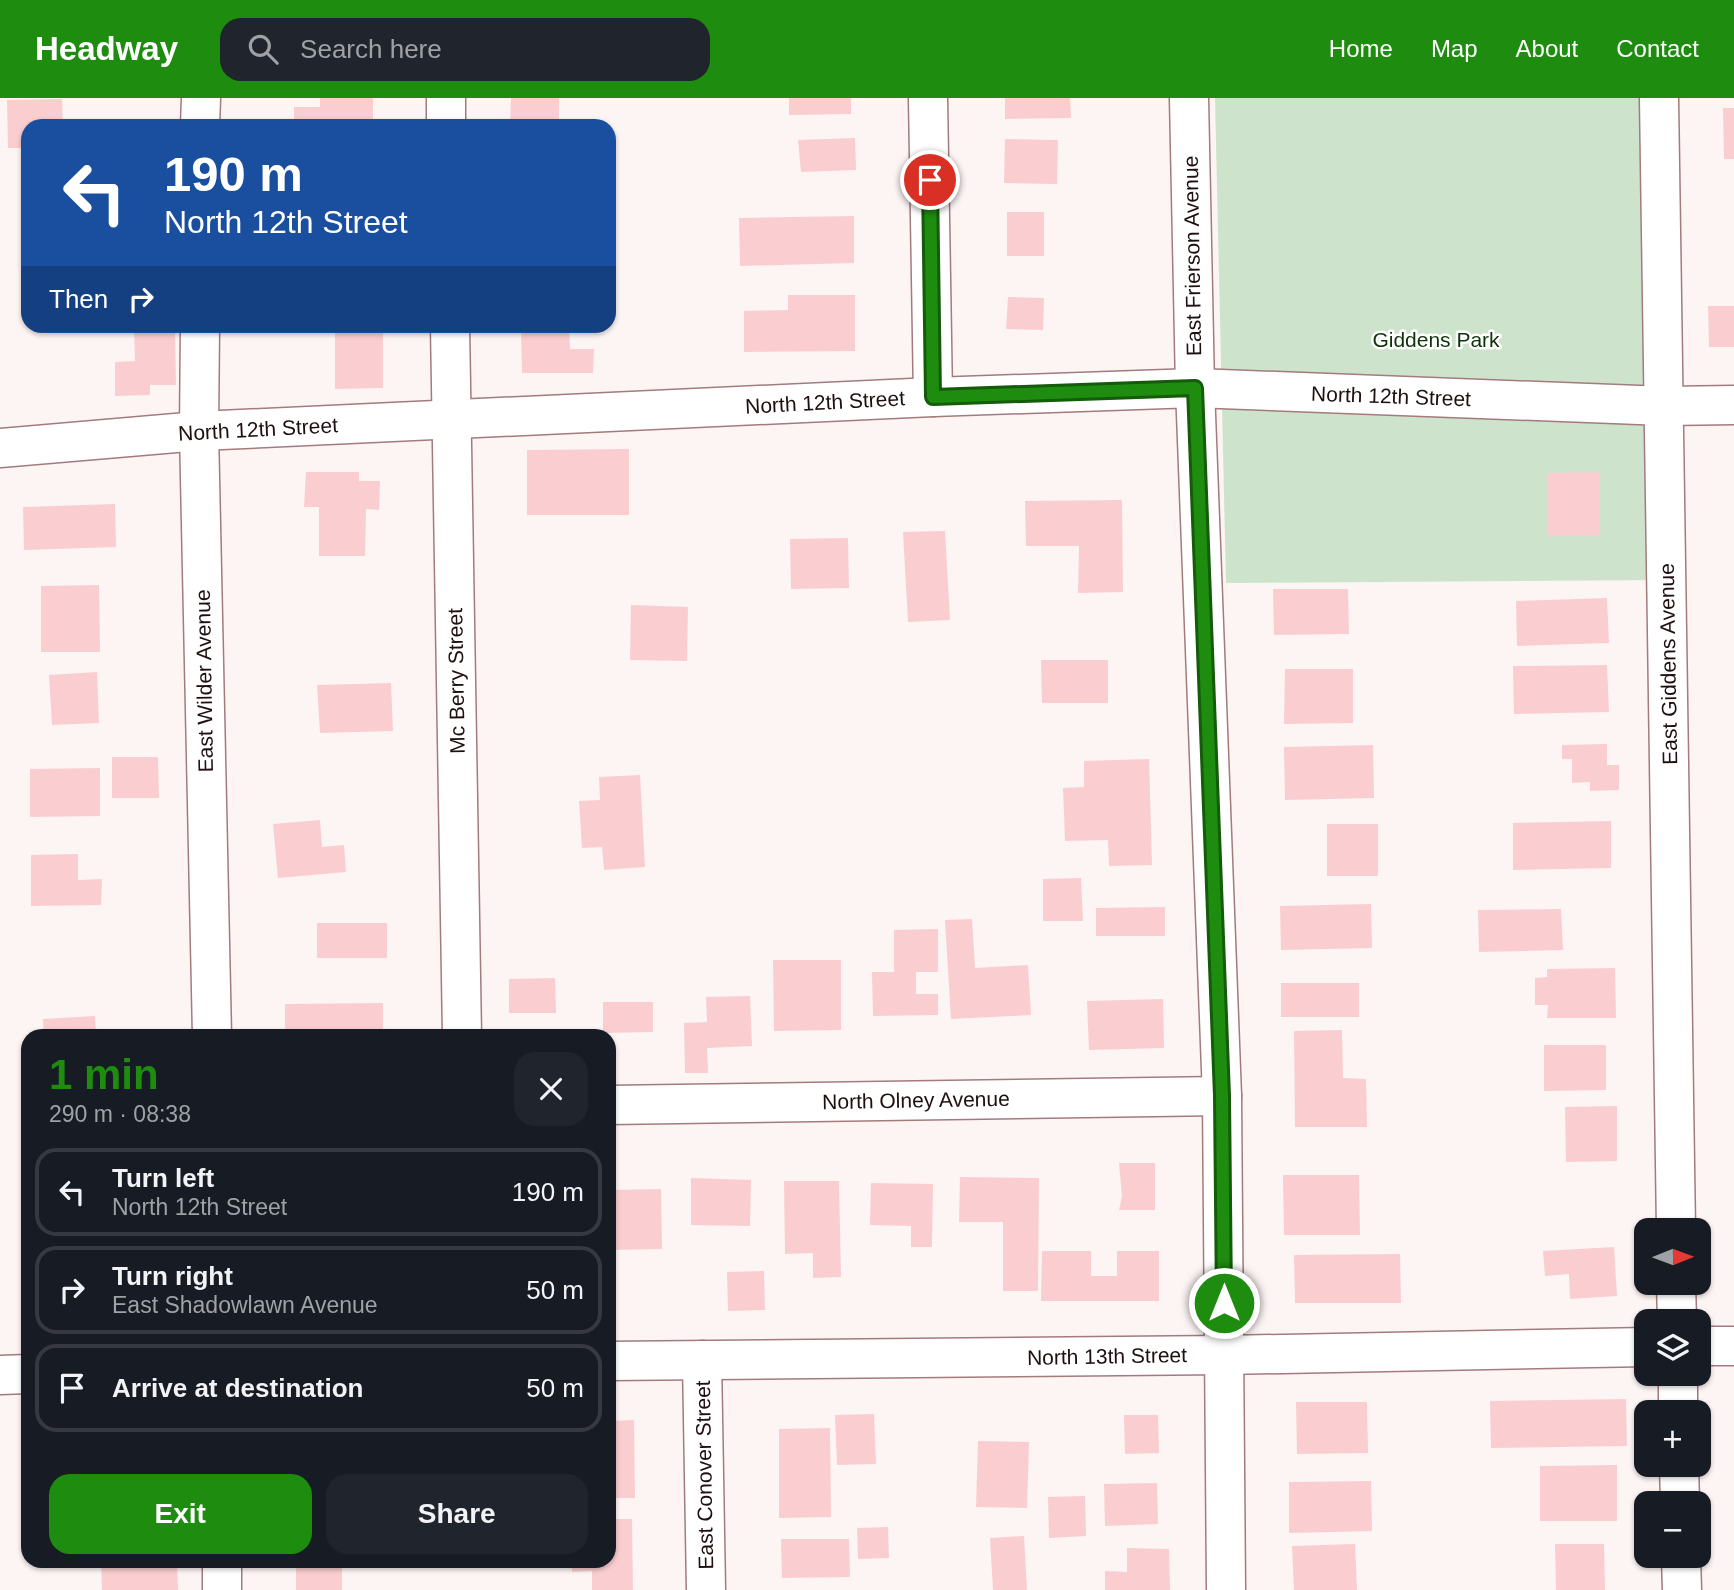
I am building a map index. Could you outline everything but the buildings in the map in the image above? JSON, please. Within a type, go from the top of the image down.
[{"type":"street","points":[[200,119],[201,98]]},
{"type":"street","points":[[446,98],[446,119]]},
{"type":"street","points":[[929,98],[933,397]]},
{"type":"street","name":"East Frierson Avenue","points":[[1189,98],[1195,388],[1222,1096],[1226,1590]]},
{"type":"street","name":"East Giddens Avenue","points":[[1659,98],[1676,1218]]},
{"type":"street","name":"East Wilder Avenue","points":[[200,333],[199,431],[212,1029]]},
{"type":"street","name":"Mc Berry Street","points":[[450,333],[462,1029]]},
{"type":"street","name":"North 12th Street","points":[[0,448],[199,431],[933,397],[1195,388],[1665,406],[1734,405]]},
{"type":"street","name":"North Olney Avenue","points":[[616,1105],[1222,1096]]},
{"type":"street","points":[[1711,1346],[1734,1346]]},
{"type":"street","name":"North 13th Street","points":[[616,1361],[1224,1355],[1634,1347]]},
{"type":"street","name":"East Conover Street","points":[[702,1360],[706,1590]]},
{"type":"street","points":[[0,1375],[21,1374]]},
{"type":"street","points":[[222,1568],[222,1590]]},
{"type":"street","points":[[1681,1568],[1682,1590]]},
{"type":"green space","name":"Giddens Park","points":[[1215,98],[1647,98],[1656,580],[1226,583]]},
{"type":"route","points":[[930,180],[933,397],[1195,388],[1222,1096],[1224,1303]]}]
